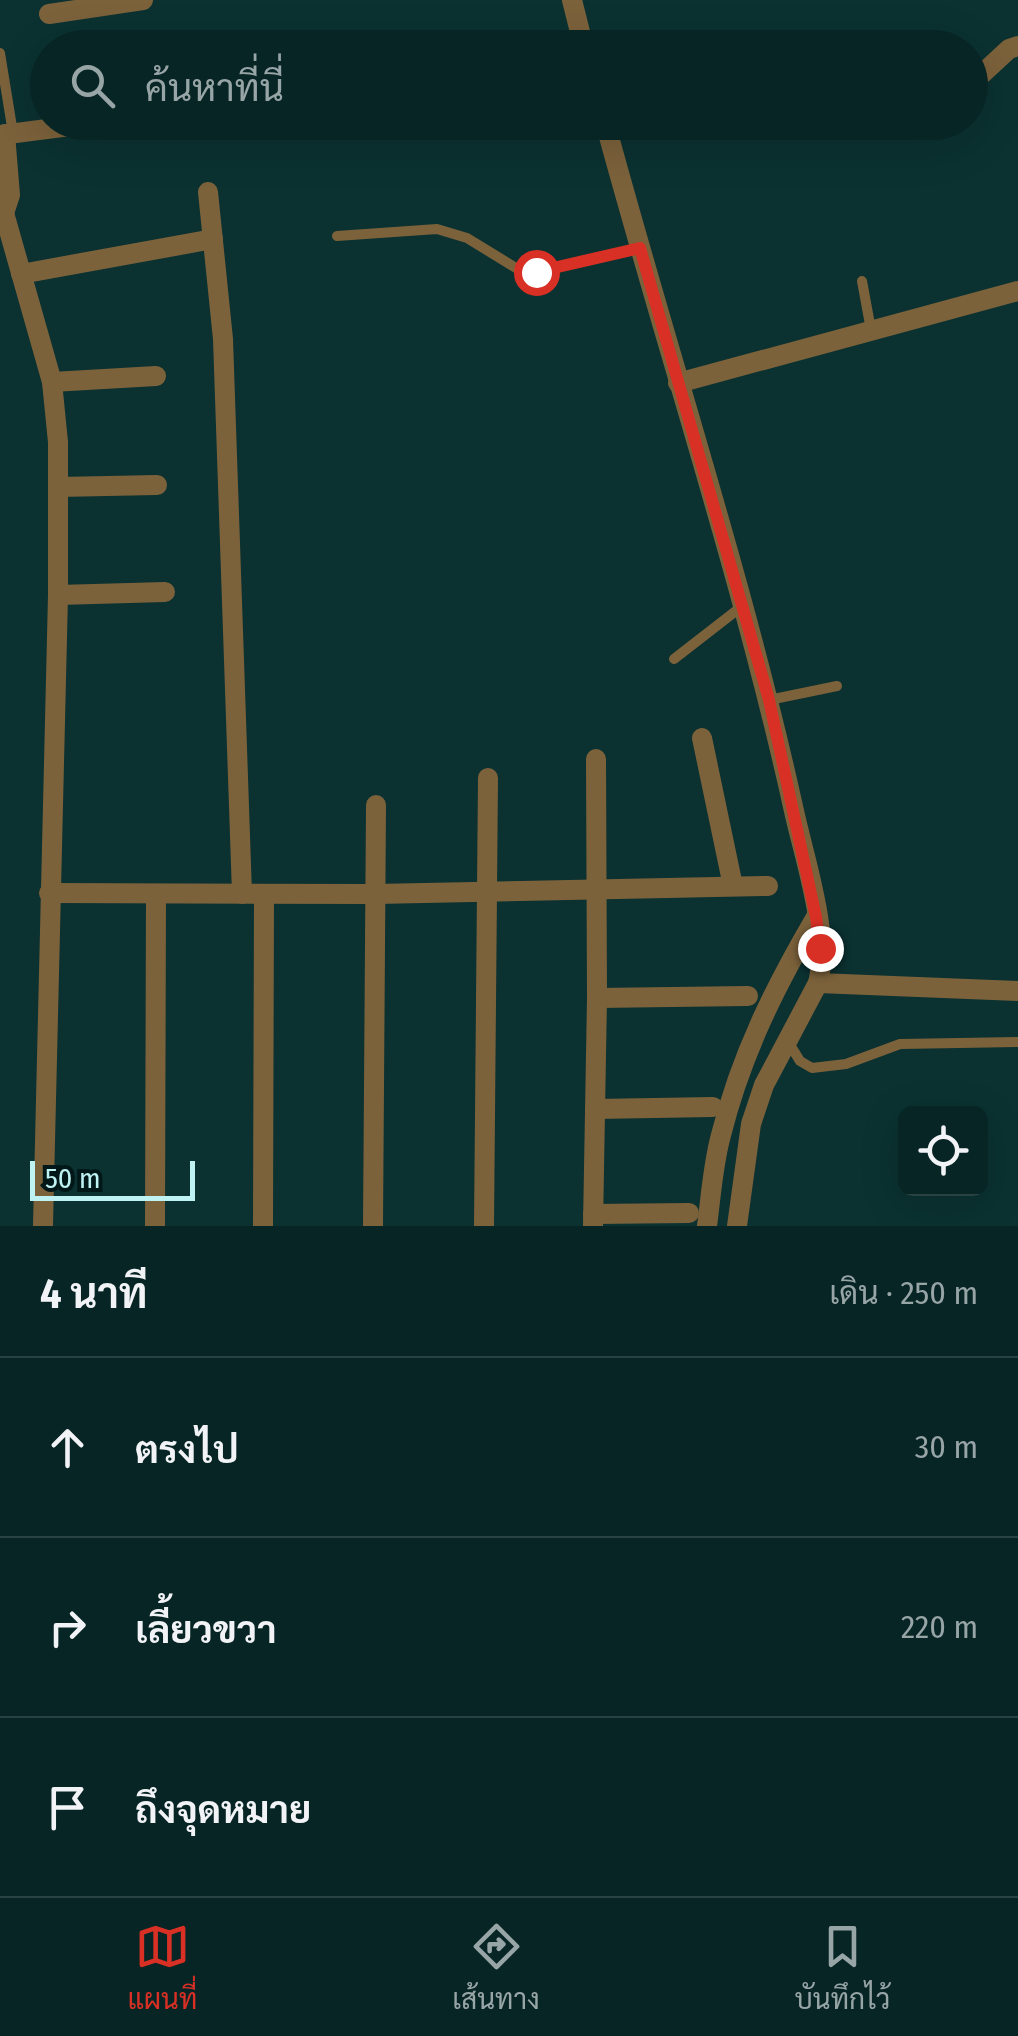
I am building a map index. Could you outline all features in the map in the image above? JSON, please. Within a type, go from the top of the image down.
[{"type":"street","points":[[49,14],[143,0]]},
{"type":"street","points":[[572,0],[580,30]]},
{"type":"street","points":[[988,68],[1009,48],[1018,46]]},
{"type":"street","points":[[6,134],[10,195],[2,211],[52,382],[58,487],[43,1226]]},
{"type":"street","points":[[609,140],[769,700],[816,917],[822,968],[818,983],[764,1085],[751,1124],[737,1226]]},
{"type":"street","points":[[208,192],[223,339],[242,894]]},
{"type":"street","points":[[22,274],[213,238]]},
{"type":"street","points":[[678,383],[1018,291]]},
{"type":"street","points":[[52,382],[156,376]]},
{"type":"street","points":[[58,487],[157,485]]},
{"type":"street","points":[[58,595],[165,592]]},
{"type":"street","points":[[702,738],[733,886]]},
{"type":"street","points":[[596,759],[593,1220],[689,1212]]},
{"type":"street","points":[[484,1226],[488,778]]},
{"type":"street","points":[[373,1226],[376,804]]},
{"type":"street","points":[[49,893],[376,894],[768,886]]},
{"type":"street","points":[[154,1226],[156,894]]},
{"type":"street","points":[[263,1226],[264,894]]},
{"type":"street","points":[[706,1226],[720,1137],[739,1074],[773,990],[816,917]]},
{"type":"street","points":[[818,983],[1018,991]]},
{"type":"street","points":[[597,998],[748,996]]},
{"type":"street","points":[[595,1109],[712,1107]]},
{"type":"lane","points":[[0,53],[6,134]]},
{"type":"lane","points":[[336,236],[437,230],[467,238],[516,268],[536,272],[640,248]]},
{"type":"lane","points":[[862,281],[870,330]]},
{"type":"lane","points":[[674,659],[741,607]]},
{"type":"lane","points":[[769,700],[836,686]]},
{"type":"lane","points":[[786,1040],[800,1061],[812,1068],[846,1064],[900,1044],[1018,1042]]},
{"type":"route","points":[[536,272],[640,248],[769,700],[820,948]]}]
